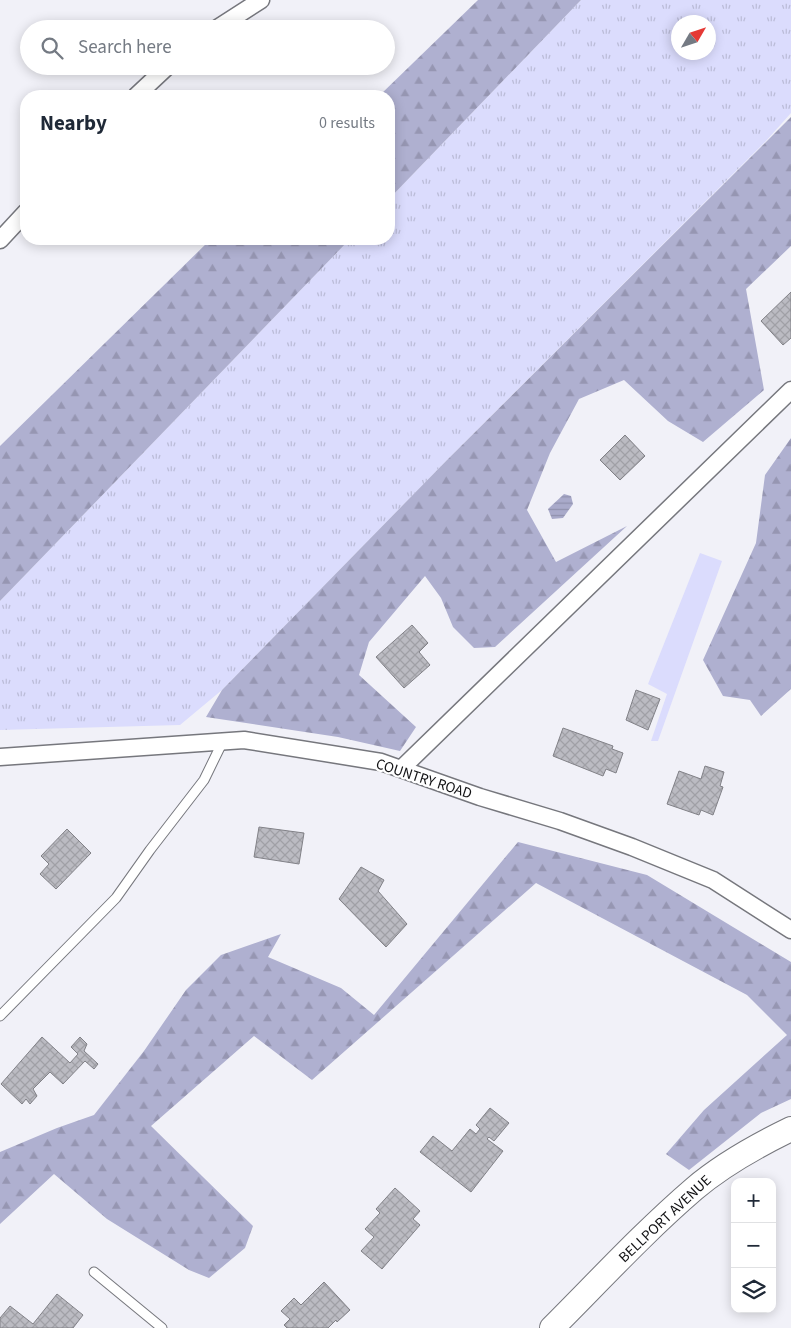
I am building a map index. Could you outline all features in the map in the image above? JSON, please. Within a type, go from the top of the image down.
[{"type":"main road","name":"BELLPORT AVENUE","points":[[552,1328],[656,1224],[695,1188],[745,1154],[791,1128]]},
{"type":"street","points":[[230,20],[261,0]]},
{"type":"street","points":[[142,90],[158,75]]},
{"type":"street","points":[[0,240],[20,218]]},
{"type":"street","points":[[401,769],[791,390]]},
{"type":"street","name":"COUNTRY ROAD","points":[[0,757],[244,740],[381,762],[632,847],[713,880],[791,930]]},
{"type":"lane","points":[[0,1016],[116,898],[204,780],[224,742]]},
{"type":"lane","points":[[94,1272],[162,1328]]},
{"type":"green space","points":[[478,0],[581,0],[395,193],[395,90],[385,90]]},
{"type":"green space","points":[[581,0],[791,0],[791,113],[766,141],[447,460],[222,690],[180,725],[0,730],[0,601],[344,245],[395,245],[395,193]]},
{"type":"green space","points":[[791,117],[791,246],[746,289],[764,390],[703,442],[668,421],[624,380],[579,399],[550,453],[527,510],[556,562],[627,526],[495,647],[474,648],[453,627],[441,598],[425,576],[369,642],[359,675],[416,727],[400,751],[338,737],[206,717],[222,690],[447,460]]},
{"type":"green space","points":[[205,245],[344,245],[0,601],[0,446]]},
{"type":"green space","points":[[791,438],[791,689],[761,716],[750,700],[723,696],[703,660],[756,543],[765,475]]},
{"type":"green space","points":[[700,553],[722,561],[658,741],[651,741],[667,694],[648,684]]},
{"type":"green space","points":[[518,842],[647,875],[791,962],[791,1099],[761,1113],[689,1170],[666,1154],[704,1110],[787,1035],[747,995],[536,883],[312,1080],[254,1036],[151,1126],[253,1226],[245,1248],[209,1278],[189,1270],[107,1219],[54,1174],[0,1224],[0,1152],[94,1115],[144,1051],[186,990],[221,955],[281,934],[268,957],[341,988],[374,1015]]},
{"type":"shaded area","points":[[564,494],[571,496],[573,504],[563,518],[552,519],[548,509]]},
{"type":"building","points":[[791,292],[791,338],[783,345],[761,321]]},
{"type":"building","points":[[625,435],[645,456],[620,480],[600,460]]},
{"type":"building","points":[[412,625],[428,643],[419,652],[430,665],[404,688],[376,657]]},
{"type":"building","points":[[636,690],[660,699],[648,730],[626,720]]},
{"type":"building","points":[[563,728],[613,746],[612,749],[623,753],[616,773],[606,769],[603,776],[553,756]]},
{"type":"building","points":[[705,766],[724,772],[720,786],[723,787],[713,815],[701,810],[699,815],[667,804],[679,771],[701,779]]},
{"type":"building","points":[[259,827],[304,833],[299,864],[254,857]]},
{"type":"building","points":[[67,829],[91,853],[56,889],[40,874],[49,864],[41,856]]},
{"type":"building","points":[[361,867],[384,880],[378,891],[407,924],[386,947],[339,899]]},
{"type":"building","points":[[42,1037],[70,1063],[78,1054],[71,1047],[80,1037],[87,1044],[84,1051],[98,1064],[94,1069],[85,1061],[63,1084],[50,1072],[33,1089],[37,1096],[30,1104],[26,1099],[22,1104],[1,1084]]},
{"type":"building","points":[[490,1108],[509,1123],[494,1141],[489,1137],[487,1139],[503,1151],[471,1192],[420,1152],[433,1136],[452,1151],[470,1129],[476,1134],[480,1129],[476,1125]]},
{"type":"building","points":[[395,1188],[420,1211],[413,1219],[420,1225],[382,1269],[361,1251],[374,1237],[365,1229],[380,1213],[376,1209]]},
{"type":"building","points":[[324,1282],[350,1310],[328,1328],[287,1328],[284,1325],[290,1319],[281,1311],[294,1298],[301,1305]]},
{"type":"building","points":[[57,1294],[83,1315],[73,1328],[0,1328],[0,1318],[10,1306],[33,1324]]}]
